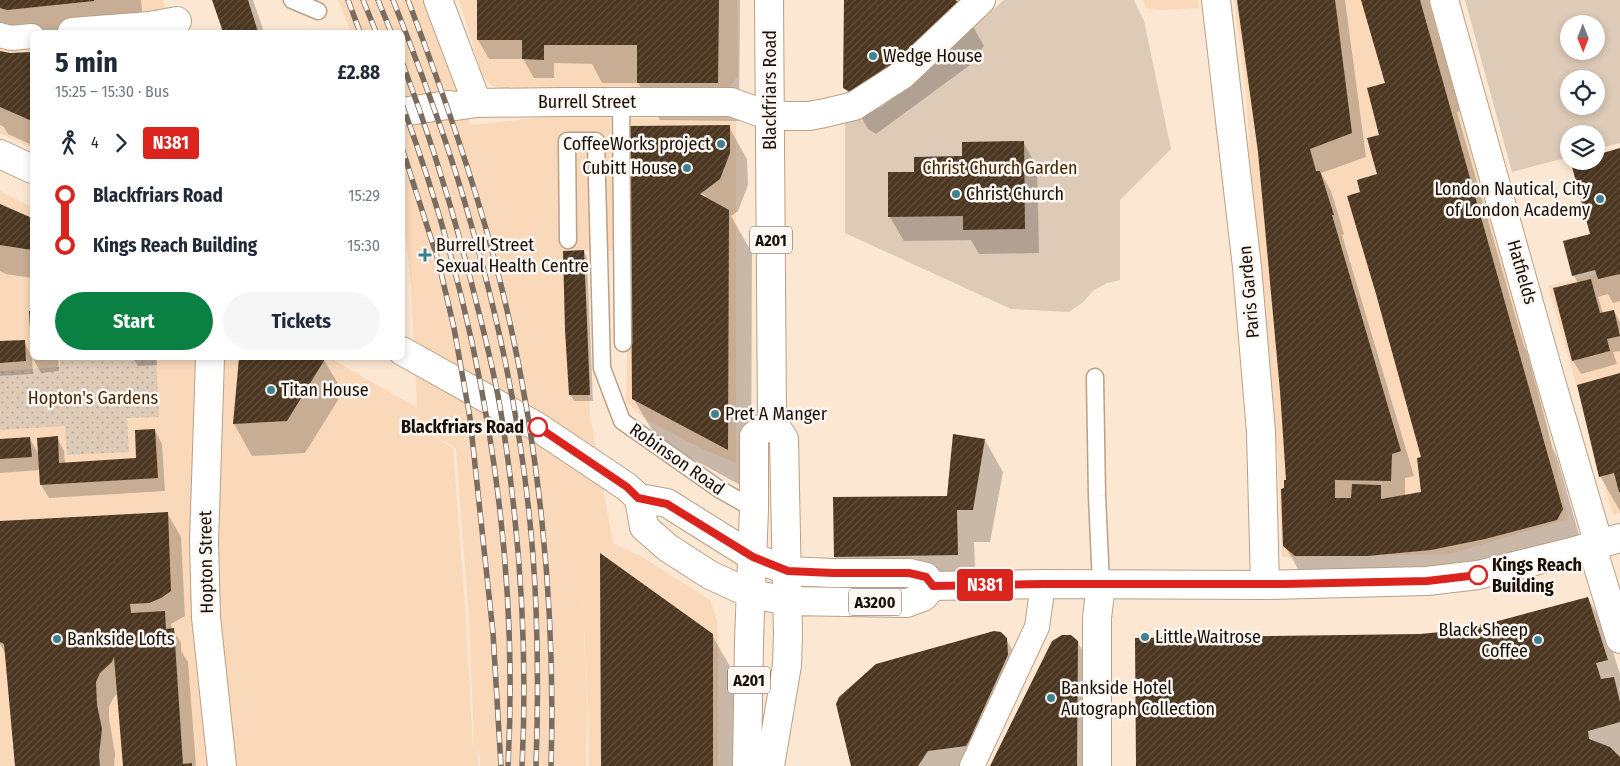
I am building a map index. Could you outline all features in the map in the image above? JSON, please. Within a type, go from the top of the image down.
[{"type":"main road","points":[[438,0],[477,103]]},
{"type":"main road","name":"Blackfriars Road","points":[[770,0],[772,421],[784,439],[788,571],[787,665],[770,766]]},
{"type":"main road","name":"Burrell Street","points":[[405,112],[447,105],[506,102],[731,102],[770,116],[809,116],[825,113],[854,106],[902,74],[981,0]]},
{"type":"main road","name":"Paris Garden","points":[[1216,0],[1247,267],[1260,413],[1265,585]]},
{"type":"main road","name":"Hatfields","points":[[1444,0],[1550,378],[1604,543],[1620,638]]},
{"type":"main road","points":[[98,30],[150,26],[175,18]]},
{"type":"main road","points":[[0,154],[30,168]]},
{"type":"main road","name":"A3200","points":[[405,352],[536,426],[627,487],[638,498],[667,504],[753,557],[788,571],[909,573],[926,577],[933,586],[924,597],[907,603],[788,601],[752,594],[710,575],[668,548],[644,527],[638,498]]},
{"type":"main road","name":"Hopton Street","points":[[210,360],[204,542],[206,616],[222,766]]},
{"type":"main road","name":"A201","points":[[747,766],[749,641],[753,557],[754,436],[772,421]]},
{"type":"main road","points":[[933,586],[1043,584],[1265,585],[1427,581],[1462,578],[1604,543]]},
{"type":"main road","points":[[1097,766],[1097,618],[1101,584]]},
{"type":"street","points":[[0,34],[11,38],[30,36]]},
{"type":"street","points":[[972,766],[1037,627],[1043,584]]},
{"type":"lane","points":[[292,0],[318,10]]},
{"type":"lane","points":[[621,102],[623,343]]},
{"type":"lane","name":"Robinson Road","points":[[568,240],[566,141],[596,141],[597,250],[602,368],[622,421],[719,489],[754,509]]},
{"type":"lane","points":[[1095,378],[1101,584]]},
{"type":"shaded area","points":[[0,0],[163,0],[170,30],[30,30],[30,147],[0,133]]},
{"type":"shaded area","points":[[338,0],[423,0],[471,125],[562,115],[610,116],[616,251],[584,251],[590,416],[613,543],[642,557],[710,600],[717,620],[718,766],[589,766],[588,711],[582,585],[587,712],[586,766],[480,766],[479,749],[474,747],[469,620],[456,449],[422,426],[418,415],[420,427],[453,448],[473,747],[478,749],[478,766],[0,766],[0,191],[30,206],[30,360],[333,360],[417,408],[411,286],[405,231],[405,30],[350,30]]},
{"type":"shaded area","points":[[459,0],[737,0],[738,76],[724,93],[506,90],[492,86],[482,75]]},
{"type":"shaded area","points":[[1143,0],[1198,0],[1199,8],[1160,10],[1146,8]]},
{"type":"shaded area","points":[[1234,0],[1427,0],[1520,302],[1568,519],[1450,554],[1282,557],[1278,455],[1263,346],[1245,81]]},
{"type":"shaded area","points":[[631,118],[736,120],[736,463],[702,449],[645,419],[626,402]]},
{"type":"shaded area","points":[[1620,267],[1620,513],[1613,515],[1548,286]]},
{"type":"green space","name":"Christ Church Garden","points":[[1004,0],[1134,0],[1144,21],[1171,149],[1120,200],[1120,280],[1107,283],[1094,290],[1082,303],[1069,312],[1011,309],[845,233],[845,123],[882,107]]},
{"type":"green space","points":[[1465,0],[1620,0],[1620,143],[1605,147],[1605,125],[1560,125],[1560,159],[1512,172]]},
{"type":"green space","name":"Hopton's Gardens","points":[[60,360],[156,360],[159,417],[127,418],[129,452],[67,455],[65,426],[0,430],[0,371],[60,367]]},
{"type":"building","points":[[0,0],[94,1],[7,10],[0,8]]},
{"type":"building","points":[[212,0],[248,0],[257,30],[222,30]]},
{"type":"building","points":[[477,0],[719,0],[718,83],[637,83],[637,45],[544,45],[544,60],[522,59],[522,40],[477,40]]},
{"type":"building","name":"Wedge House","points":[[844,0],[955,0],[961,4],[947,24],[852,93],[843,88]]},
{"type":"building","points":[[1237,0],[1335,0],[1352,133],[1310,149],[1316,171],[1320,171],[1334,215],[1332,215],[1401,451],[1392,454],[1391,481],[1335,480],[1335,498],[1351,498],[1352,484],[1381,485],[1381,499],[1421,492],[1417,458],[1421,457],[1347,196],[1360,192],[1357,180],[1377,174],[1367,138],[1379,135],[1367,88],[1385,83],[1361,0],[1420,0],[1563,509],[1557,520],[1485,539],[1431,550],[1367,556],[1295,556],[1283,546],[1281,489],[1284,488],[1284,480],[1286,480],[1280,391],[1258,152]]},
{"type":"building","points":[[0,51],[10,53],[30,52],[30,120],[0,107]]},
{"type":"building","points":[[730,125],[730,153],[720,179],[700,194],[729,210],[728,450],[632,399],[630,126]]},
{"type":"building","name":"Christ Church","points":[[1024,141],[1025,229],[963,230],[963,216],[888,217],[888,172],[914,172],[914,157],[962,156],[962,142]]},
{"type":"building","name":"London Nautical, City of London Academy","points":[[1620,148],[1620,274],[1598,279],[1595,270],[1572,276],[1563,241],[1590,234],[1573,170],[1605,170],[1605,152]]},
{"type":"building","points":[[0,204],[30,217],[30,250],[0,245]]},
{"type":"building","points":[[584,250],[590,395],[569,395],[563,251]]},
{"type":"building","points":[[1591,279],[1600,313],[1614,310],[1620,336],[1607,339],[1610,351],[1572,361],[1553,288]]},
{"type":"building","points":[[25,340],[26,361],[0,363],[0,341]]},
{"type":"building","name":"Titan House","points":[[239,360],[324,360],[287,421],[233,424]]},
{"type":"building","points":[[1620,373],[1619,492],[1614,473],[1599,477],[1577,385]]},
{"type":"building","points":[[155,429],[158,478],[40,485],[37,438],[58,436],[59,463],[136,458],[135,430]]},
{"type":"building","points":[[953,434],[985,439],[973,510],[957,510],[958,555],[834,557],[833,497],[947,496]]},
{"type":"building","points":[[30,437],[32,457],[0,459],[0,439]]},
{"type":"building","name":"Bankside Lofts","points":[[168,512],[171,591],[149,603],[130,604],[131,613],[165,611],[166,629],[174,628],[183,764],[192,763],[192,766],[123,766],[114,657],[112,662],[100,673],[96,682],[97,705],[102,729],[99,755],[100,766],[15,766],[4,644],[0,642],[0,521]]},
{"type":"building","points":[[600,553],[713,634],[713,766],[601,766]]},
{"type":"building","points":[[1588,597],[1608,660],[1596,663],[1601,679],[1614,677],[1620,702],[1620,722],[1588,731],[1589,739],[1610,747],[1620,757],[1620,766],[1136,766],[1135,638],[1420,634],[1451,631],[1502,620]]},
{"type":"building","points":[[994,631],[1001,632],[1007,638],[1008,655],[966,746],[928,751],[918,766],[851,766],[836,704],[839,697],[876,664]]},
{"type":"building","name":"Bankside Hotel Autograph Collection","points":[[1062,635],[1071,635],[1078,641],[1077,766],[990,766],[1052,641]]},
{"type":"railway","points":[[348,0],[359,30]]},
{"type":"railway","points":[[363,0],[375,30]]},
{"type":"railway","points":[[378,0],[390,30]]},
{"type":"railway","points":[[393,0],[404,30]]},
{"type":"railway","points":[[408,0],[470,174],[491,245],[514,340],[535,461],[542,522],[551,645],[551,766]]},
{"type":"railway","points":[[405,32],[435,111],[463,196],[496,318],[515,414],[529,511],[536,608],[536,766]]},
{"type":"railway","points":[[405,70],[452,211],[500,404],[514,505],[521,592],[524,679],[522,766]]},
{"type":"railway","points":[[405,113],[453,265],[473,347],[489,430],[500,514],[507,598],[510,682],[508,766]]},
{"type":"railway","points":[[405,157],[438,260],[454,328],[470,418],[493,633],[501,766]]},
{"type":"bus line","name":"N381","points":[[538,427],[627,487],[638,498],[667,504],[753,557],[788,571],[909,573],[926,577],[933,586],[1284,584],[1427,581],[1478,575]]},
{"type":"place","name":"Wedge House","points":[[873,56]]},
{"type":"place","name":"CoffeeWorks project","points":[[721,144]]},
{"type":"place","name":"Cubitt House","points":[[687,168]]},
{"type":"place","name":"Christ Church","points":[[956,194]]},
{"type":"place","name":"London Nautical, City of London Academy","points":[[1600,199]]},
{"type":"place","name":"Burrell Street Sexual Health Centre","points":[[425,255]]},
{"type":"place","name":"Titan House","points":[[271,390]]},
{"type":"place","name":"Pret A Manger","points":[[715,414]]},
{"type":"place","name":"Blackfriars Road","points":[[538,427]]},
{"type":"place","name":"Kings Reach Building","points":[[1478,575]]},
{"type":"place","name":"Little Waitrose","points":[[1145,637]]},
{"type":"place","name":"Bankside Lofts","points":[[57,639]]},
{"type":"place","name":"Black Sheep Coffee","points":[[1538,640]]},
{"type":"place","name":"Bankside Hotel Autograph Collection","points":[[1051,698]]}]
